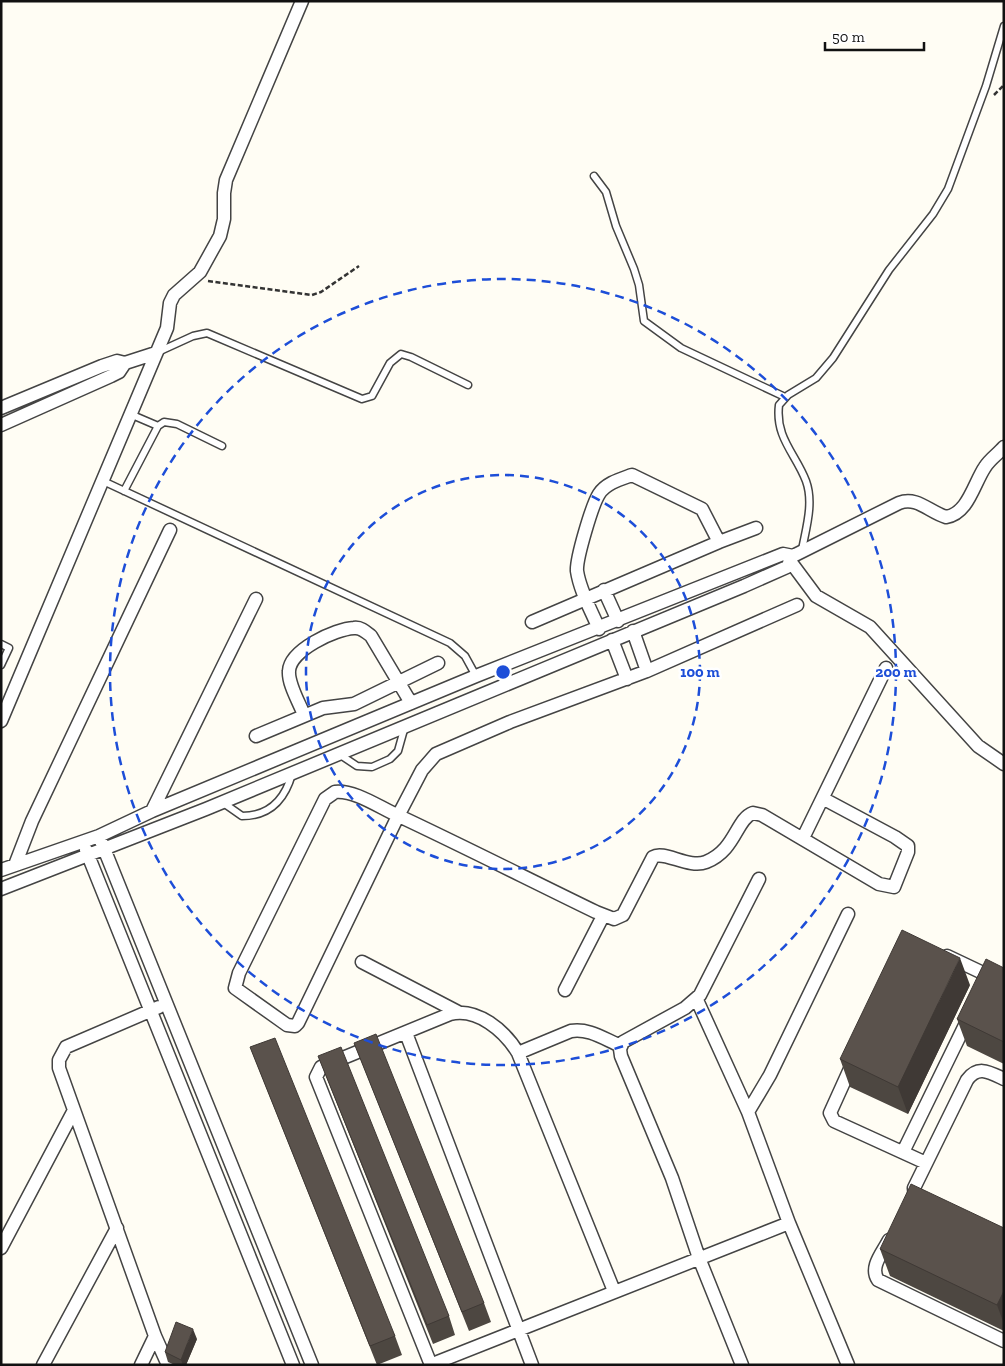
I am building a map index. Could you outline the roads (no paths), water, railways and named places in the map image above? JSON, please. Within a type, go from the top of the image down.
[{"type":"street","points":[[1,721],[169,322],[171,300],[176,292],[192,280],[204,266],[220,236],[224,219],[226,180],[302,1]]},
{"type":"street","points":[[1,408],[102,366],[117,361],[125,363],[156,353]]},
{"type":"street","points":[[1,425],[119,372],[125,363]]},
{"type":"street","points":[[1,889],[90,856],[338,753],[482,696],[744,586],[787,567],[795,556],[902,501],[918,503],[946,517],[956,514],[962,508],[989,461],[1003,448]]},
{"type":"street","points":[[599,629],[585,598],[577,570],[579,551],[599,494],[607,486],[632,475],[698,506],[706,514],[719,542]]},
{"type":"street","points":[[532,622],[604,590],[756,528]]},
{"type":"street","points":[[15,865],[32,821],[170,530]]},
{"type":"street","points":[[1,870],[83,843],[152,811],[476,676],[599,629],[784,554],[795,556]]},
{"type":"street","points":[[795,556],[816,596],[870,626],[978,746],[1004,764]]},
{"type":"street","points":[[604,590],[618,621]]},
{"type":"street","points":[[152,811],[256,599]]},
{"type":"street","points":[[797,605],[647,671],[446,747],[436,754],[422,770],[398,816],[298,1023],[294,1026],[287,1025],[236,991],[235,985],[239,972],[325,799],[329,795],[341,792],[398,816],[602,916],[614,919],[620,918],[646,868],[656,855],[687,864],[705,862],[726,850],[750,814],[762,815],[879,884],[892,888],[895,886],[908,852],[908,846],[895,837],[824,799]]},
{"type":"street","points":[[304,715],[289,676],[291,663],[300,651],[344,630],[359,628],[371,636],[411,703]]},
{"type":"street","points":[[633,631],[647,671]]},
{"type":"street","points":[[612,640],[627,679]]},
{"type":"street","points":[[256,736],[323,708],[354,704],[438,663]]},
{"type":"street","points":[[803,838],[824,799],[886,668]]},
{"type":"street","points":[[476,676],[482,696]]},
{"type":"street","points":[[99,836],[312,1365]]},
{"type":"street","points":[[83,843],[90,856],[293,1365]]},
{"type":"street","points":[[742,1365],[699,1258],[672,1178],[621,1056],[620,1046],[623,1042],[697,1000],[714,971],[758,879]]},
{"type":"street","points":[[748,1112],[770,1075],[848,914]]},
{"type":"street","points":[[565,990],[602,916]]},
{"type":"street","points":[[937,952],[987,980],[1004,983]]},
{"type":"street","points":[[362,962],[458,1012],[470,1014],[496,1027],[510,1040],[518,1053],[614,1291]]},
{"type":"street","points":[[697,1000],[748,1112],[789,1223],[848,1365]]},
{"type":"street","points":[[903,1152],[976,1002]]},
{"type":"street","points":[[166,1004],[63,1051],[58,1068],[168,1365]]},
{"type":"street","points":[[458,1012],[321,1067],[316,1077],[431,1365],[521,1331],[614,1291],[789,1223]]},
{"type":"street","points":[[518,1053],[578,1030],[588,1031],[620,1046]]},
{"type":"street","points":[[406,1033],[521,1331],[532,1365]]},
{"type":"street","points":[[858,1052],[830,1117],[834,1121],[926,1163]]},
{"type":"street","points":[[906,1210],[915,1198],[914,1188],[971,1075],[982,1070],[1004,1079]]},
{"type":"street","points":[[1,1248],[73,1112]]},
{"type":"street","points":[[915,1198],[933,1209]]},
{"type":"street","points":[[897,1225],[874,1267],[874,1273],[878,1280],[1004,1341]]},
{"type":"street","points":[[43,1365],[117,1228]]},
{"type":"street","points":[[141,1365],[156,1336]]},
{"type":"lane","points":[[795,556],[810,500],[806,481],[788,449],[780,424],[780,405],[785,397],[811,382],[833,358],[889,270],[937,208],[948,189],[978,107],[1004,26]]},
{"type":"lane","points":[[594,176],[606,192],[616,226],[634,269],[644,321],[681,348],[785,397]]},
{"type":"lane","points":[[156,353],[193,336],[207,333],[362,400],[372,396],[390,363],[401,354],[412,357],[468,385]]},
{"type":"lane","points":[[130,414],[158,426]]},
{"type":"lane","points":[[124,491],[158,426],[164,422],[177,424],[222,446]]},
{"type":"lane","points":[[103,481],[450,643],[465,656],[476,676]]},
{"type":"lane","points":[[1,644],[9,648],[1,664]]},
{"type":"lane","points":[[338,753],[357,766],[372,767],[390,759],[398,751],[405,726]]},
{"type":"lane","points":[[222,802],[242,816],[260,812],[280,800],[287,791],[292,773]]}]
